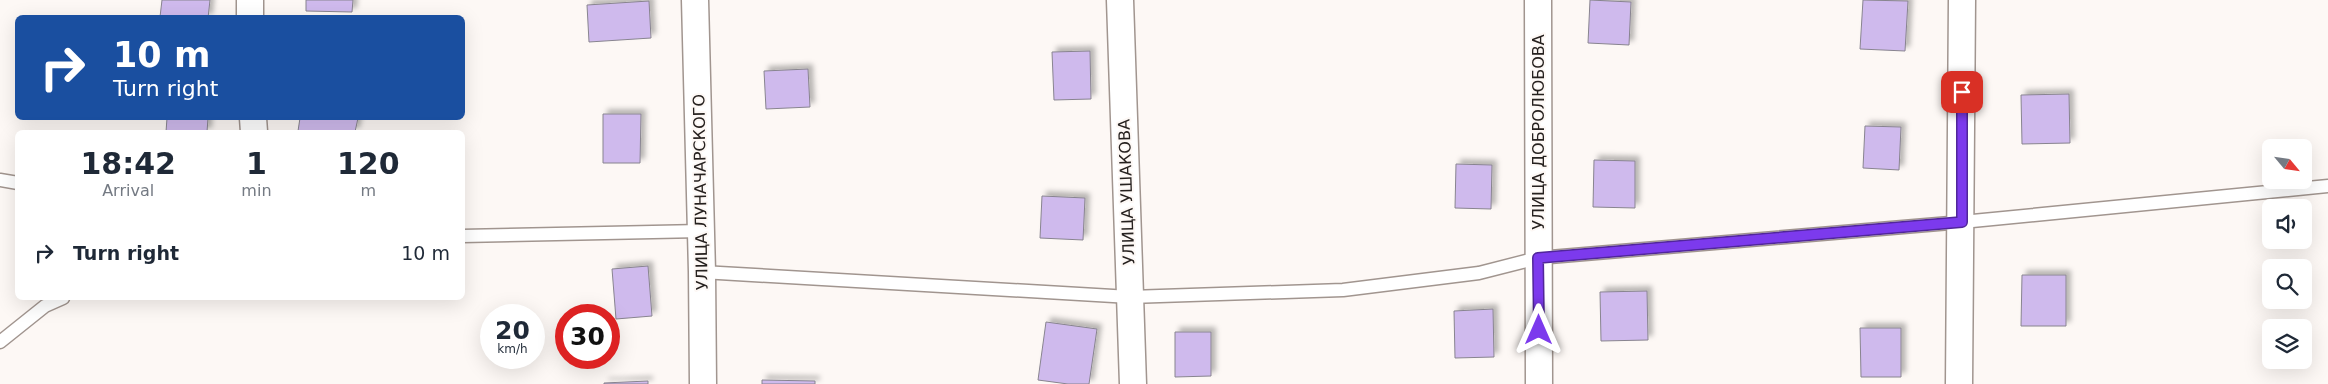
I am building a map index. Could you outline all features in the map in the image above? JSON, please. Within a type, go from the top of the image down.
[{"type":"street","points":[[250,0],[250,15]]},
{"type":"street","name":"УЛИЦА ЛУНАЧАРСКОГО","points":[[695,0],[702,231],[703,384]]},
{"type":"street","name":"УЛИЦА УШАКОВА","points":[[1120,0],[1133,384]]},
{"type":"street","name":"УЛИЦА ДОБРОЛЮБОВА","points":[[1538,0],[1539,384]]},
{"type":"street","points":[[1959,384],[1962,222],[1962,0]]},
{"type":"lane","points":[[0,180],[15,182]]},
{"type":"lane","points":[[702,272],[1130,297],[1343,290],[1479,272],[1538,258],[1962,222],[2328,186]]},
{"type":"lane","points":[[465,236],[702,231]]},
{"type":"lane","points":[[0,342],[44,306],[58,300]]},
{"type":"building","points":[[162,0],[210,0],[208,15],[160,15]]},
{"type":"building","points":[[306,0],[353,0],[352,12],[306,11]]},
{"type":"building","points":[[1590,0],[1631,2],[1629,45],[1588,43]]},
{"type":"building","points":[[1863,0],[1908,1],[1905,51],[1860,49]]},
{"type":"building","points":[[649,1],[651,38],[589,42],[587,5]]},
{"type":"building","points":[[1090,51],[1091,99],[1054,100],[1052,52]]},
{"type":"building","points":[[808,69],[810,107],[766,109],[764,71]]},
{"type":"building","points":[[2069,94],[2070,143],[2022,144],[2021,95]]},
{"type":"building","points":[[603,114],[641,114],[640,163],[603,163]]},
{"type":"building","points":[[167,120],[208,120],[207,130],[166,130]]},
{"type":"building","points":[[300,120],[358,120],[355,130],[298,130]]},
{"type":"building","points":[[1865,126],[1901,127],[1899,170],[1863,168]]},
{"type":"building","points":[[1594,160],[1635,161],[1635,208],[1593,207]]},
{"type":"building","points":[[1456,164],[1492,165],[1491,209],[1455,208]]},
{"type":"building","points":[[1042,196],[1085,198],[1083,240],[1040,238]]},
{"type":"building","points":[[648,266],[652,316],[620,319],[620,304],[615,304],[612,269]]},
{"type":"building","points":[[2022,275],[2066,275],[2066,326],[2021,326]]},
{"type":"building","points":[[1647,291],[1648,340],[1601,341],[1600,292]]},
{"type":"building","points":[[1493,309],[1494,357],[1455,358],[1454,311]]},
{"type":"building","points":[[1046,322],[1097,329],[1089,384],[1068,384],[1038,380]]},
{"type":"building","points":[[1860,328],[1901,328],[1901,377],[1861,377]]},
{"type":"building","points":[[1175,332],[1211,332],[1211,376],[1175,377]]},
{"type":"building","points":[[762,380],[815,381],[815,384],[762,384]]},
{"type":"building","points":[[648,381],[648,384],[604,384],[604,383]]},
{"type":"route","points":[[1539,330],[1538,258],[1962,222],[1962,92]]}]
